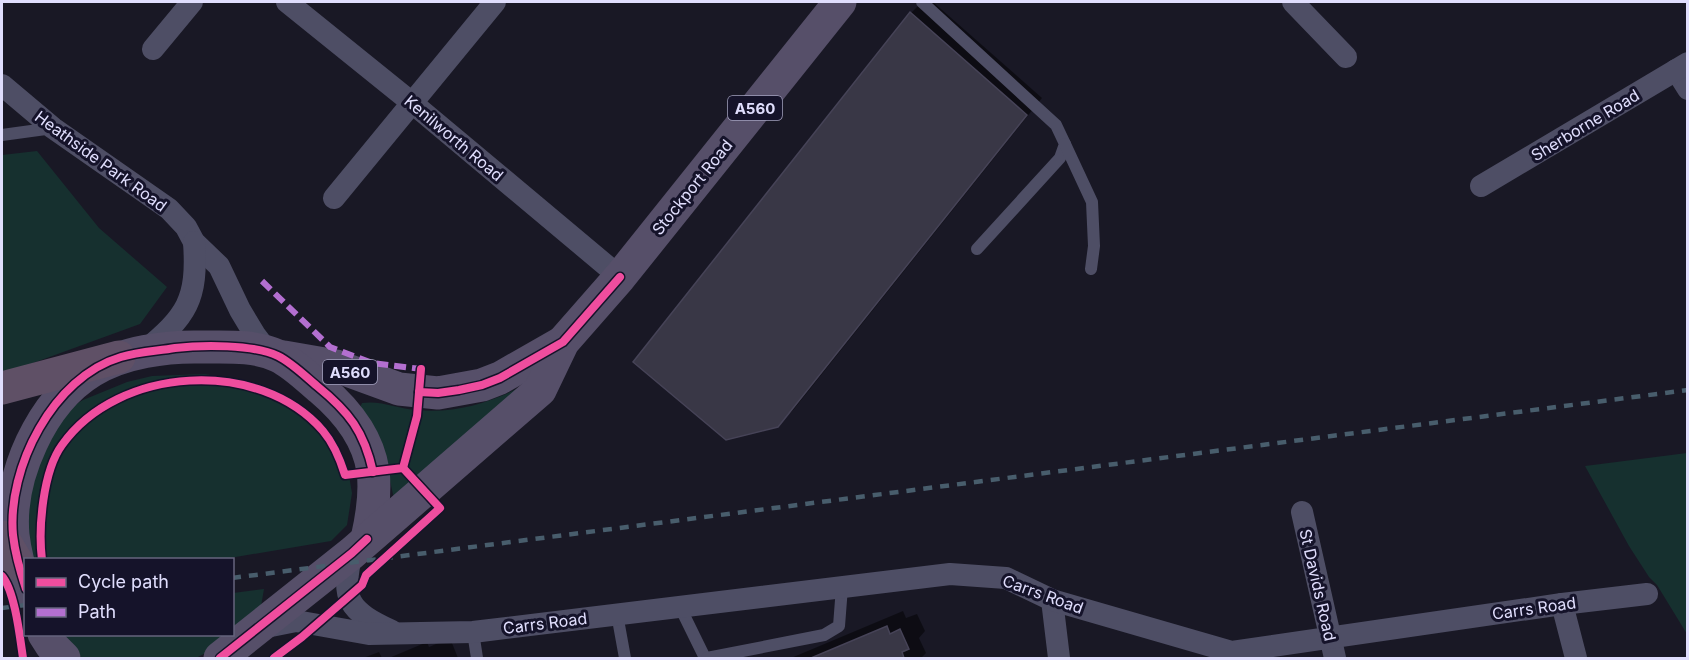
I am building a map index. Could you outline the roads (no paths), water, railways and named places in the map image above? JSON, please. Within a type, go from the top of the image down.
[{"type":"highway","points":[[2,388],[130,355]]},
{"type":"highway","points":[[2,537],[22,576]]},
{"type":"main road","name":"Stockport Road","points":[[360,546],[540,390],[563,342],[620,277],[840,2]]},
{"type":"main road","name":"Stockport Road","points":[[274,354],[336,366],[399,389],[438,393],[482,386],[563,342]]},
{"type":"main road","name":"A560","points":[[22,576],[13,535],[17,487],[24,460],[35,435],[48,414],[67,391],[92,371],[130,355],[187,346],[237,347],[274,354],[329,396],[347,414],[369,451],[375,489],[360,546],[243,643]]},
{"type":"main road","points":[[39,636],[44,658]]},
{"type":"main road","points":[[45,636],[64,658]]},
{"type":"street","points":[[153,49],[192,2]]},
{"type":"street","name":"Kenilworth Road","points":[[287,2],[411,102],[620,277]]},
{"type":"street","points":[[334,198],[495,2]]},
{"type":"street","points":[[1293,2],[1346,57]]},
{"type":"street","name":"Sherborne Road","points":[[1481,186],[1684,74]]},
{"type":"street","name":"Heathside Park Road","points":[[2,85],[53,128],[169,209],[186,227],[194,242],[219,266],[255,335],[274,354]]},
{"type":"street","points":[[130,355],[176,322],[188,304],[193,292],[196,267],[194,242]]},
{"type":"street","name":"St Davids Road","points":[[1302,512],[1333,648]]},
{"type":"street","name":"Carrs Road","points":[[360,546],[348,571],[346,585],[352,605],[357,612],[369,620],[396,633]]},
{"type":"street","name":"Carrs Road","points":[[243,643],[296,621],[369,634],[473,632],[950,574],[1006,578],[1052,600],[1232,652],[1333,648],[1562,604],[1647,594]]},
{"type":"street","points":[[1052,600],[1059,658]]},
{"type":"street","points":[[1562,604],[1576,658]]},
{"type":"lane","points":[[922,2],[1056,125],[1092,202],[1094,246],[1091,269]]},
{"type":"lane","points":[[2,135],[53,128]]},
{"type":"lane","points":[[977,249],[1060,158],[1065,144]]},
{"type":"lane","points":[[680,607],[706,658],[825,635],[839,626],[842,587]]},
{"type":"lane","points":[[617,614],[625,658]]},
{"type":"lane","points":[[473,632],[477,658]]},
{"type":"railway","points":[[234,578],[1688,390]]},
{"type":"railway","points":[[2,608],[24,605]]}]
